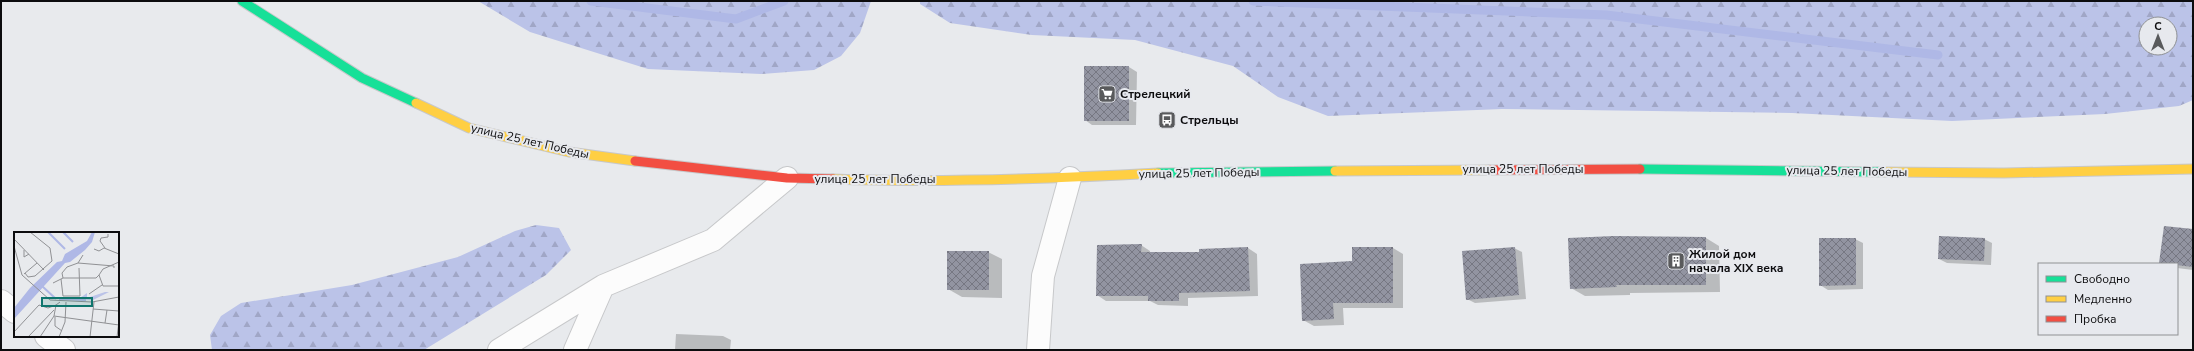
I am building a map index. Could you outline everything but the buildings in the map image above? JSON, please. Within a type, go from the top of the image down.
[{"type":"main road","name":"улица 25 лет Победы","points":[[242,1],[362,78],[469,128],[569,152],[679,167],[787,178],[884,181],[1070,178],[1177,172],[1582,169],[2004,173],[2193,169]]},
{"type":"street","points":[[499,350],[603,286],[713,240],[787,178]]},
{"type":"street","points":[[1038,350],[1043,276],[1070,178]]},
{"type":"street","points":[[575,350],[603,286]]},
{"type":"street","points":[[1,302],[14,311]]},
{"type":"street","points":[[47,337],[64,350]]},
{"type":"green space","points":[[478,1],[871,1],[860,33],[841,56],[814,70],[761,74],[648,69],[530,32]]},
{"type":"green space","points":[[920,1],[2193,1],[2193,100],[2179,106],[2105,114],[1952,121],[1792,113],[1502,109],[1328,116],[1278,97],[1233,66],[1135,40],[1032,35],[950,23],[920,4]]},
{"type":"green space","points":[[536,225],[559,228],[571,250],[546,275],[424,350],[212,350],[210,335],[221,316],[241,303],[352,285],[458,257],[515,231]]},
{"type":"waterway","points":[[591,1],[736,19],[784,1]]},
{"type":"waterway","points":[[1253,1],[1606,15],[1938,55]]},
{"type":"traffic: fast","points":[[242,1],[362,78],[416,103]]},
{"type":"traffic: fast","points":[[1640,169],[1883,172]]},
{"type":"traffic: fast","points":[[1158,173],[1335,171]]},
{"type":"traffic: slow","points":[[416,103],[469,128],[569,152],[635,161]]},
{"type":"traffic: slow","points":[[1883,172],[2004,173],[2193,169]]},
{"type":"traffic: slow","points":[[1335,171],[1489,170]]},
{"type":"traffic: slow","points":[[833,179],[915,181],[996,180],[1158,173]]},
{"type":"traffic: jam","points":[[635,161],[787,178],[833,179]]},
{"type":"traffic: jam","points":[[1489,170],[1640,169]]},
{"type":"place","name":"Стрелецкий","points":[[1107,94]]},
{"type":"place","name":"Стрельцы","points":[[1167,120]]},
{"type":"place","name":"Жилой дом начала XIX века","points":[[1676,261]]}]
